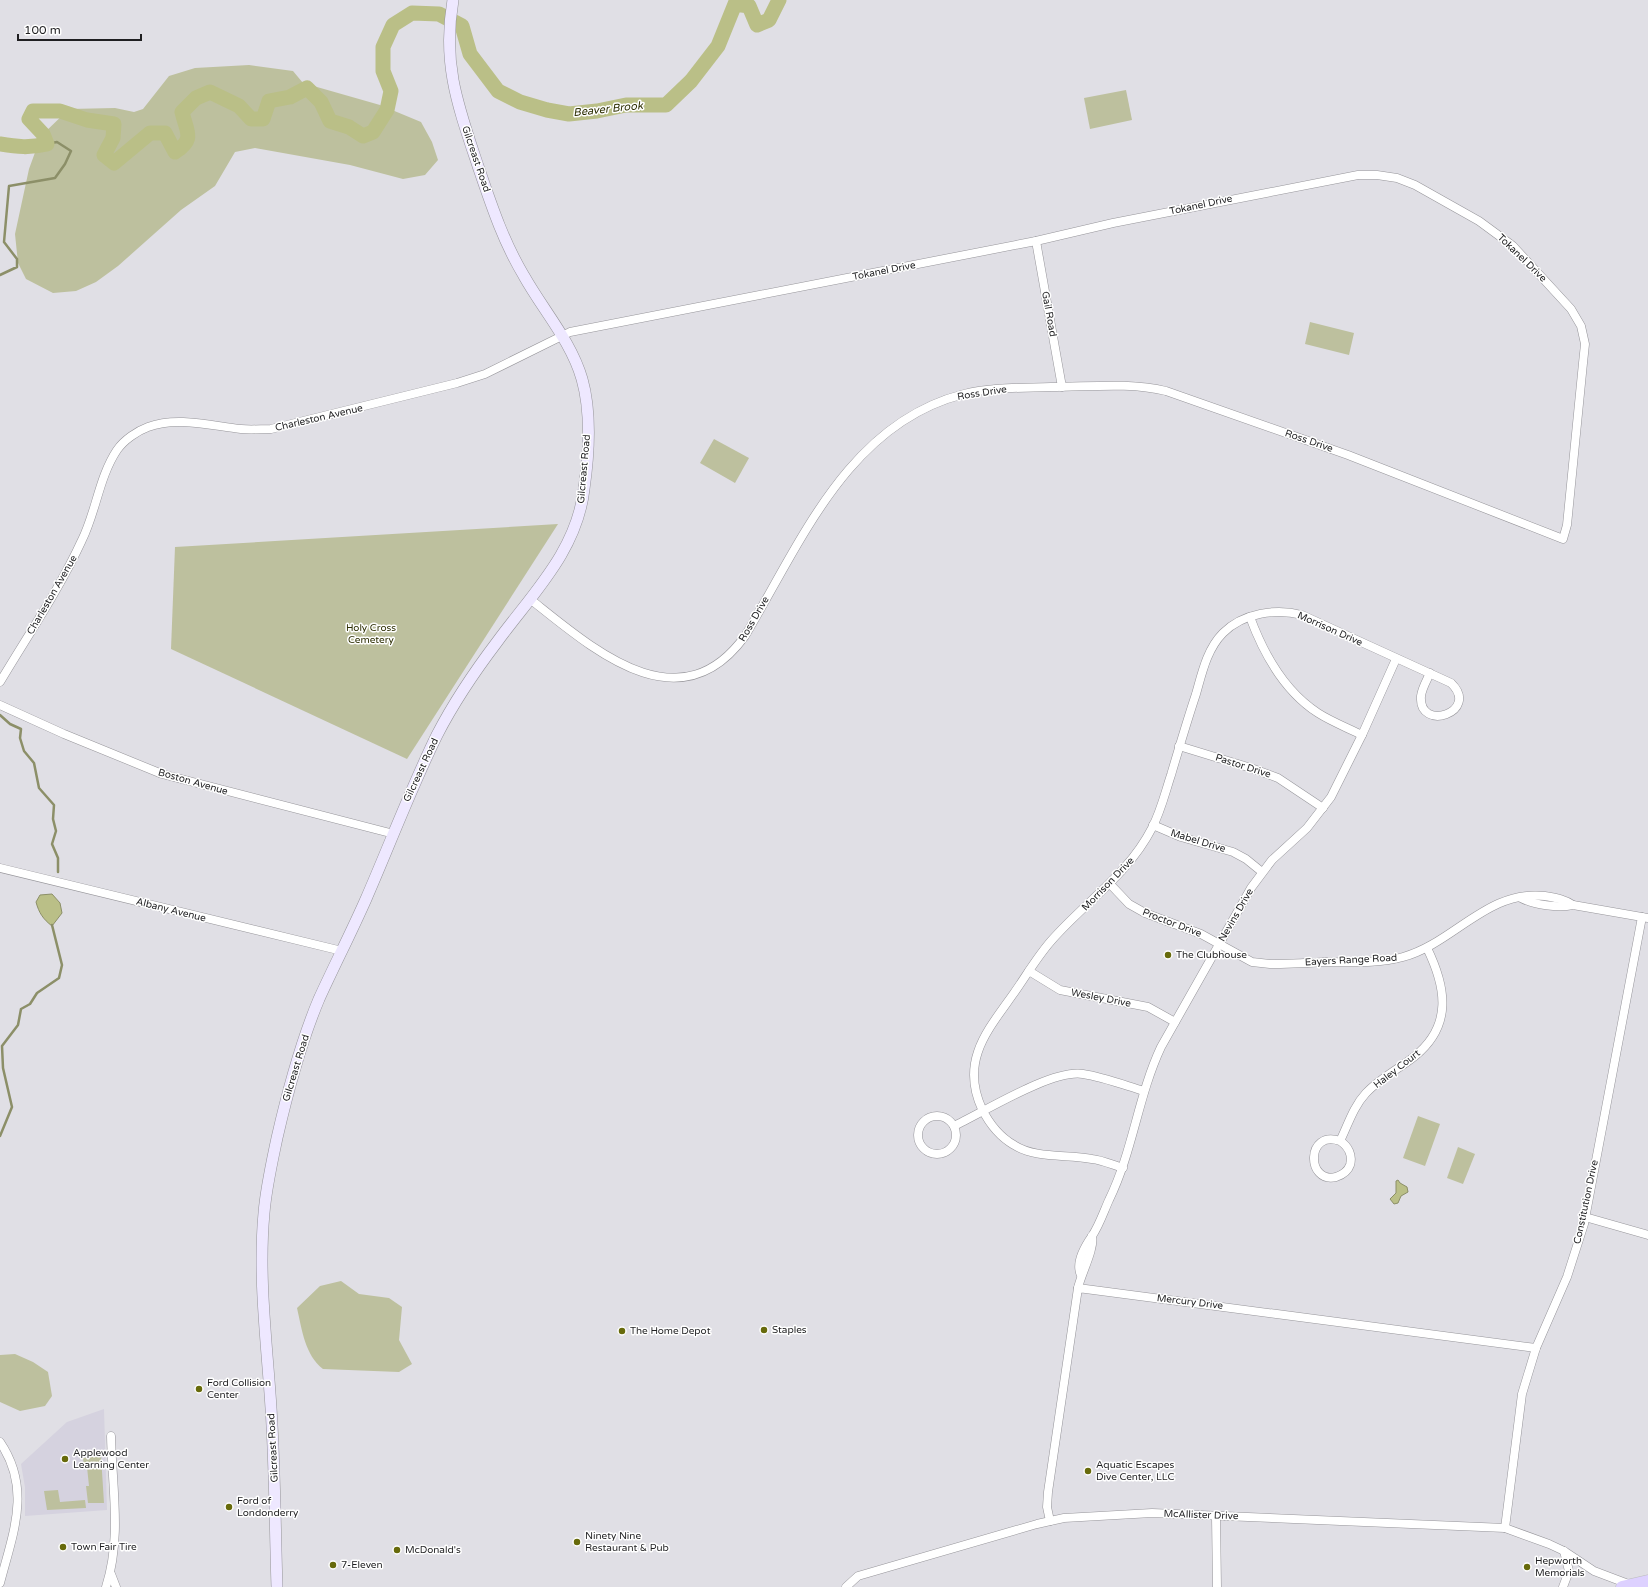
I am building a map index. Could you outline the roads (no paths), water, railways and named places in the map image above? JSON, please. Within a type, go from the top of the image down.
[{"type":"main road","points":[[1627,1586],[1648,1581]]},
{"type":"street","name":"Gilcreast Road","points":[[277,1587],[275,1486],[262,1255],[263,1214],[273,1157],[293,1073],[319,1001],[394,834],[414,785],[447,717],[497,641],[530,599],[568,544],[576,527],[584,489],[588,423],[586,393],[574,358],[524,276],[499,226],[464,127],[454,90],[449,61],[452,5]]},
{"type":"street","name":"Tokanel Drive","points":[[561,335],[591,327],[1036,241],[1152,215],[1358,175],[1377,175],[1397,178],[1415,185],[1491,228],[1513,246],[1559,294],[1572,309],[1581,326],[1585,344],[1566,525],[1563,539]]},
{"type":"street","name":"Gail Road","points":[[1036,241],[1062,387]]},
{"type":"street","name":"Charleston Avenue","points":[[0,682],[74,556],[90,521],[108,466],[118,449],[132,436],[148,427],[167,422],[186,422],[244,429],[271,429],[307,422],[464,381],[511,362],[561,335]]},
{"type":"street","name":"Ross Drive","points":[[530,599],[592,647],[625,666],[643,672],[681,678],[699,674],[718,666],[734,653],[749,631],[817,512],[838,481],[879,439],[911,416],[946,400],[964,394],[1005,388],[1146,387],[1171,392],[1348,455],[1563,539]]},
{"type":"street","name":"Morrison Drive","points":[[1123,1168],[1095,1159],[1030,1152],[1016,1146],[999,1133],[984,1112],[975,1088],[974,1071],[977,1051],[987,1031],[1051,941],[1110,884],[1133,859],[1153,825],[1209,653],[1223,633],[1232,626],[1250,617],[1280,611],[1302,615],[1430,673],[1451,683],[1458,693],[1457,705],[1452,712],[1445,716],[1433,715],[1426,711],[1422,704],[1422,692],[1430,673]]},
{"type":"street","points":[[1250,617],[1259,641],[1280,677],[1299,698],[1318,713],[1362,735]]},
{"type":"street","name":"Nevins Drive","points":[[1078,1288],[1081,1275],[1078,1270],[1082,1255],[1123,1168],[1144,1091],[1155,1061],[1219,943],[1262,872],[1307,828],[1337,787],[1396,658]]},
{"type":"street","name":"Boston Avenue","points":[[0,705],[64,734],[162,774],[394,834]]},
{"type":"street","name":"Pastor Drive","points":[[1179,746],[1251,768],[1278,778],[1323,808]]},
{"type":"street","name":"Mabel Drive","points":[[1153,825],[1181,836],[1233,852],[1246,859],[1262,872]]},
{"type":"street","name":"Albany Avenue","points":[[0,868],[342,952]]},
{"type":"street","name":"Proctor Drive","points":[[1110,884],[1129,904],[1137,909],[1186,928],[1219,943]]},
{"type":"street","name":"Eayers Range Road","points":[[1219,943],[1252,962],[1270,964],[1387,960],[1405,957],[1427,948],[1491,906],[1506,900],[1527,896],[1545,896],[1565,900],[1573,905],[1645,918]]},
{"type":"street","name":"Constitution Drive","points":[[1505,1528],[1518,1413],[1536,1348],[1567,1277],[1585,1217],[1645,918]]},
{"type":"street","name":"Haley Court","points":[[1340,1141],[1359,1101],[1375,1085],[1423,1049],[1438,1025],[1443,1003],[1443,993],[1436,967],[1427,948]]},
{"type":"street","name":"Wesley Drive","points":[[1029,971],[1060,990],[1148,1007],[1175,1022]]},
{"type":"street","points":[[954,1126],[1030,1088],[1059,1076],[1082,1074],[1144,1091]]},
{"type":"street","points":[[938,1116],[945,1118],[954,1126],[956,1134],[955,1142],[948,1151],[941,1154],[933,1154],[926,1150],[918,1137],[919,1129],[923,1122],[930,1118],[938,1116]]},
{"type":"street","points":[[1324,1141],[1340,1141],[1347,1146],[1350,1154],[1351,1162],[1348,1169],[1338,1176],[1330,1177],[1322,1174],[1315,1165],[1313,1157],[1316,1149],[1324,1141]]},
{"type":"street","points":[[1585,1217],[1648,1235]]},
{"type":"street","points":[[1050,1521],[1047,1507],[1048,1492],[1078,1288]]},
{"type":"street","name":"Mercury Drive","points":[[1078,1288],[1536,1348]]},
{"type":"street","points":[[106,1587],[111,1574],[116,1522],[111,1436]]},
{"type":"street","points":[[0,1442],[12,1462],[16,1474],[18,1500],[14,1529],[0,1583]]},
{"type":"street","name":"McAllister Drive","points":[[846,1587],[858,1576],[1050,1521],[1123,1514],[1216,1516],[1505,1528],[1564,1551],[1594,1571],[1627,1586]]},
{"type":"street","points":[[1216,1516],[1217,1587]]},
{"type":"street","points":[[1563,1587],[1569,1571],[1564,1551]]},
{"type":"street","points":[[111,1574],[115,1581],[116,1587]]},
{"type":"waterway","name":"Beaver Brook","points":[[0,144],[24,147],[47,144],[43,134],[29,119],[33,111],[60,111],[87,120],[114,124],[113,138],[104,155],[114,163],[150,133],[165,133],[175,152],[185,143],[188,135],[182,112],[196,98],[210,92],[239,106],[251,119],[263,119],[269,101],[290,97],[307,88],[321,102],[330,121],[349,127],[363,136],[373,132],[387,110],[391,91],[383,71],[383,47],[393,25],[412,13],[439,14],[462,26],[470,54],[498,91],[520,102],[547,110],[569,114],[597,111],[626,105],[666,105],[691,81],[718,46],[735,4],[749,6],[757,25],[769,20],[779,0]]},
{"type":"waterway","points":[[0,275],[17,267],[17,259],[4,242],[9,186],[55,178],[65,164],[71,151],[57,142],[47,144]]},
{"type":"waterway","points":[[0,715],[10,724],[21,729],[20,738],[24,751],[34,763],[39,788],[54,805],[53,819],[56,831],[52,844],[58,858],[58,872]]},
{"type":"waterway","points":[[0,1136],[12,1107],[3,1068],[2,1046],[18,1025],[21,1009],[30,1004],[37,993],[59,978],[62,965],[52,925]]},
{"type":"place","name":"The Clubhouse","points":[[1168,955]]},
{"type":"place","name":"Staples","points":[[764,1330]]},
{"type":"place","name":"The Home Depot","points":[[622,1331]]},
{"type":"place","name":"Ford Collision Center","points":[[199,1389]]},
{"type":"place","name":"Applewood Learning Center","points":[[65,1459]]},
{"type":"place","name":"Aquatic Escapes Dive Center, LLC","points":[[1088,1471]]},
{"type":"place","name":"Ford of Londonderry","points":[[229,1507]]},
{"type":"place","name":"Ninety Nine Restaurant & Pub","points":[[577,1542]]},
{"type":"place","name":"Town Fair Tire","points":[[63,1547]]},
{"type":"place","name":"McDonald's","points":[[397,1550]]},
{"type":"place","name":"7-Eleven","points":[[333,1565]]},
{"type":"place","name":"Hepworth Memorials","points":[[1527,1567]]},
{"type":"park label","name":"Holy Cross Cemetery","points":[[371,634]]}]
